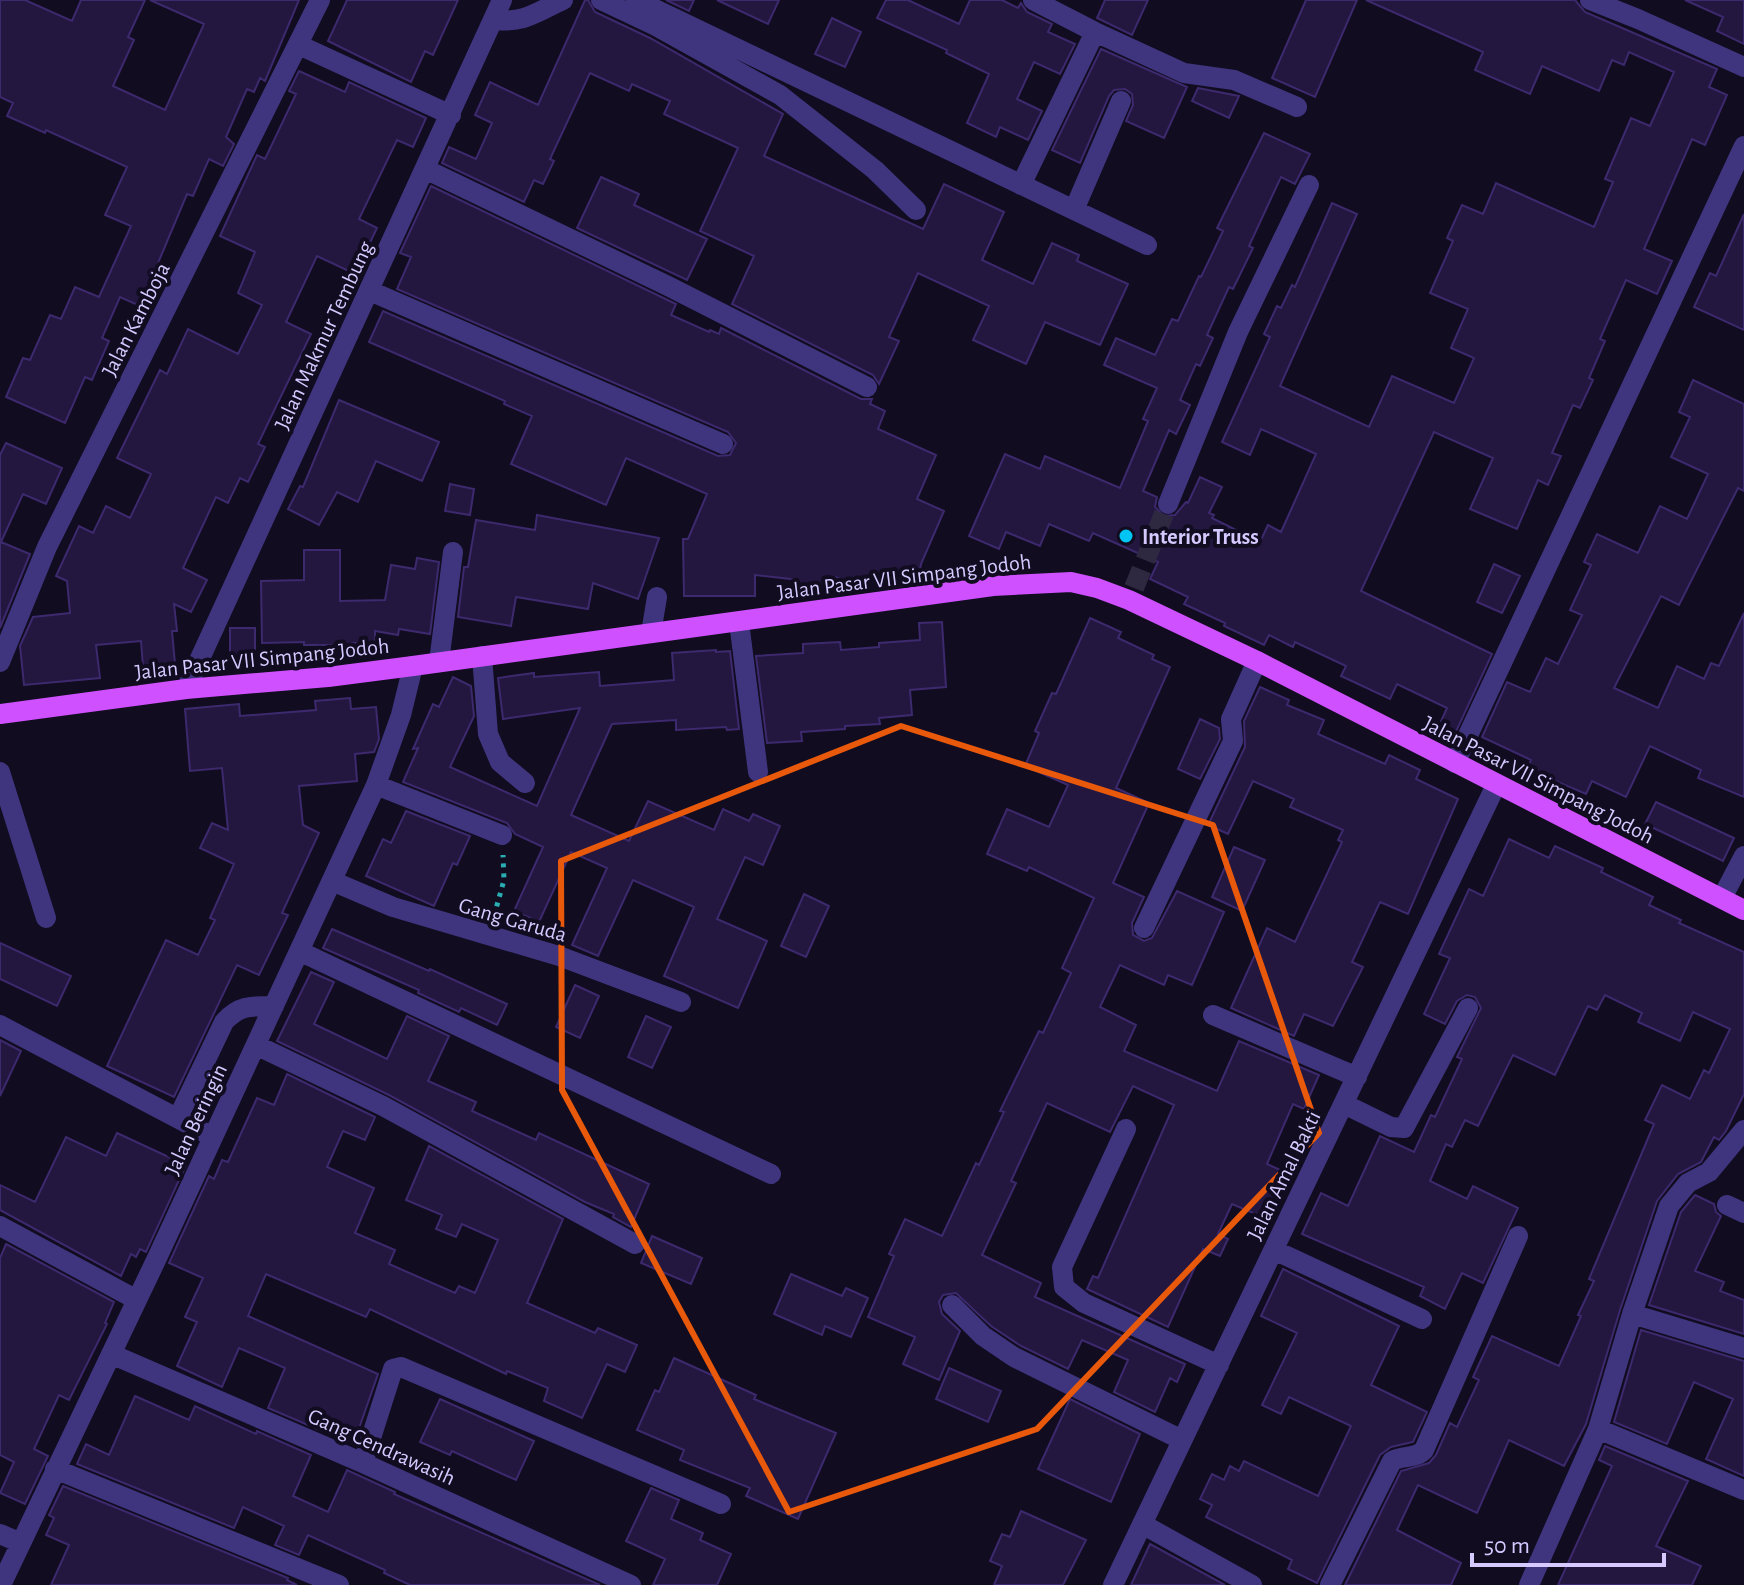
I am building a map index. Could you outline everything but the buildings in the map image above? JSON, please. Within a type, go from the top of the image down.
[{"type":"main road","name":"Jalan Pasar VII Simpang Jodoh","points":[[0,714],[186,689],[328,677],[993,586],[1084,584],[1132,594],[1496,785],[1744,910]]},
{"type":"street","name":"Jalan Kamboja","points":[[0,662],[47,547],[320,0]]},
{"type":"street","name":"Jalan Makmur Tembung","points":[[186,689],[502,0]]},
{"type":"street","points":[[493,20],[515,22],[537,15],[563,0]]},
{"type":"street","points":[[601,0],[656,26],[780,95],[875,170],[916,210]]},
{"type":"street","points":[[636,0],[1147,245]]},
{"type":"street","points":[[1033,0],[1184,73],[1234,80],[1297,107]]},
{"type":"street","points":[[1590,0],[1744,67]]},
{"type":"street","points":[[1021,185],[1095,32]]},
{"type":"street","points":[[299,45],[451,115]]},
{"type":"street","points":[[1074,210],[1121,101]]},
{"type":"street","points":[[1455,763],[1744,146]]},
{"type":"street","points":[[425,169],[668,286],[867,387]]},
{"type":"street","points":[[1168,504],[1238,332],[1309,185]]},
{"type":"street","points":[[370,291],[723,444]]},
{"type":"street","points":[[439,662],[453,552]]},
{"type":"street","points":[[651,633],[657,597]]},
{"type":"street","points":[[739,622],[758,772]]},
{"type":"street","points":[[482,656],[488,734],[500,762],[525,783]]},
{"type":"street","points":[[1144,928],[1233,741],[1231,719],[1257,661]]},
{"type":"street","name":"Jalan Beringin","points":[[1,1585],[376,785],[401,715],[413,666]]},
{"type":"street","points":[[0,772],[46,918]]},
{"type":"street","points":[[376,785],[502,835]]},
{"type":"street","name":"Jalan Amal Bakti","points":[[1113,1585],[1496,785]]},
{"type":"street","points":[[1722,898],[1744,856]]},
{"type":"street","name":"Gang Garuda","points":[[332,881],[393,907],[559,956],[681,1002]]},
{"type":"street","points":[[299,951],[771,1174]]},
{"type":"street","points":[[178,1118],[224,1022],[236,1010],[248,1006],[274,1006]]},
{"type":"street","points":[[1344,1104],[1391,1127],[1404,1128],[1468,1008]]},
{"type":"street","points":[[1213,1015],[1357,1077]]},
{"type":"street","points":[[0,1025],[213,1137]]},
{"type":"street","points":[[256,1045],[383,1106],[635,1244]]},
{"type":"street","points":[[1126,1129],[1062,1267],[1064,1287],[1084,1303],[1219,1365]]},
{"type":"street","points":[[1529,1585],[1598,1429],[1632,1314],[1669,1206],[1688,1183],[1709,1172],[1744,1130]]},
{"type":"street","points":[[0,1226],[137,1300]]},
{"type":"street","points":[[1330,1585],[1392,1461],[1400,1457],[1419,1456],[1424,1450],[1518,1236]]},
{"type":"street","points":[[1274,1250],[1422,1319]]},
{"type":"street","points":[[952,1305],[969,1324],[1007,1353],[1182,1440]]},
{"type":"street","points":[[1632,1314],[1744,1348]]},
{"type":"street","name":"Gang Cendrawasih","points":[[111,1354],[363,1463],[631,1585]]},
{"type":"street","points":[[363,1463],[393,1369],[401,1367],[721,1504]]},
{"type":"street","points":[[1598,1429],[1744,1490]]},
{"type":"street","points":[[55,1469],[339,1585]]},
{"type":"street","points":[[1142,1524],[1252,1585]]},
{"type":"street","points":[[0,1534],[21,1543]]},
{"type":"path","points":[[488,936],[504,880],[502,835]]},
{"type":"highlighted area","points":[[901,726],[1213,825],[1319,1133],[1037,1429],[789,1512],[562,1090],[561,861]]},
{"type":"tunnel","points":[[1134,588],[1168,504]]},
{"type":"place","name":"Interior Truss","points":[[1126,536]]}]
